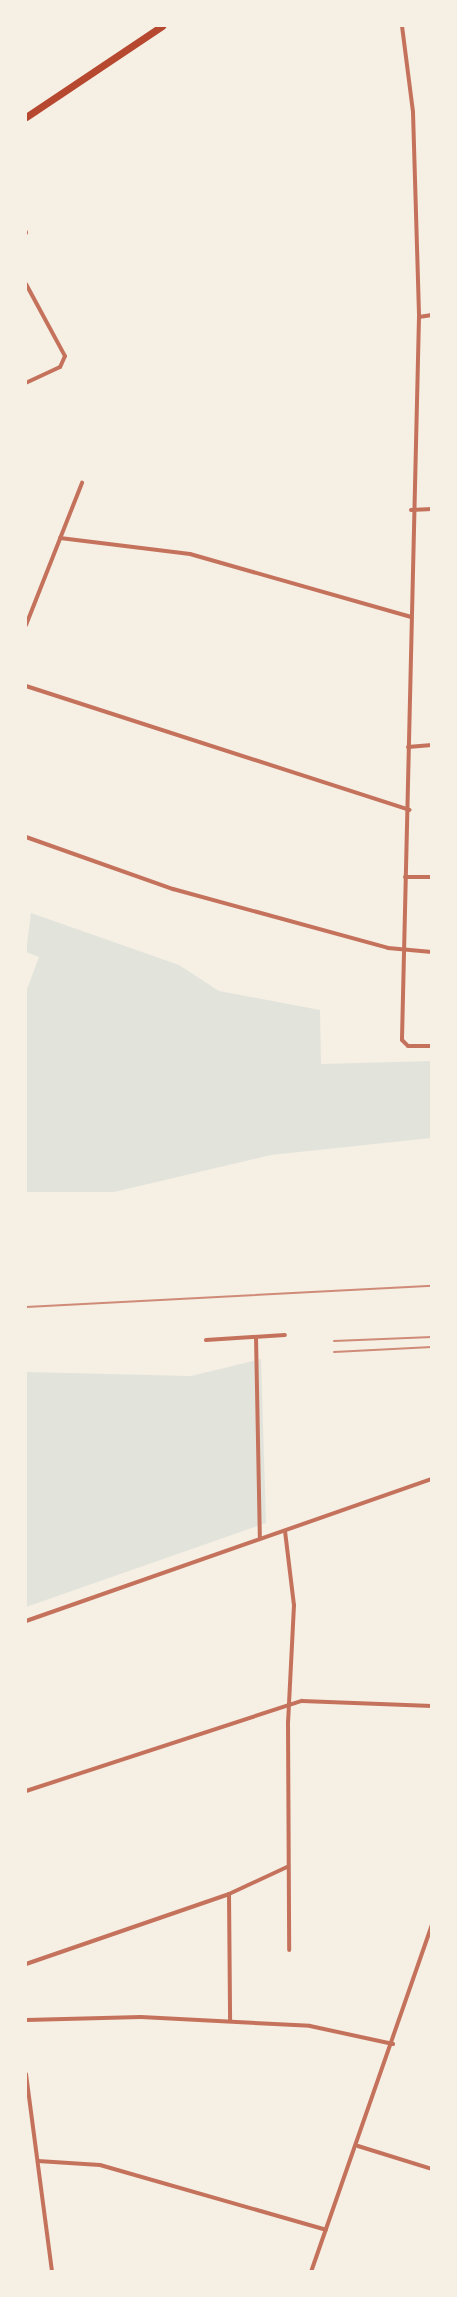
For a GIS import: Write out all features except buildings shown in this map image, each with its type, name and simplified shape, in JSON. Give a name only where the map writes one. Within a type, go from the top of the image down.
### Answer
[{"type":"main road","points":[[26,117],[162,26]]},
{"type":"street","points":[[402,26],[413,112],[419,317],[411,510],[409,810],[405,877],[402,1040],[408,1046],[432,1046]]},
{"type":"street","points":[[26,284],[64,352],[63,364],[26,383]]},
{"type":"street","points":[[419,317],[432,315]]},
{"type":"street","points":[[26,623],[82,483]]},
{"type":"street","points":[[411,510],[432,509]]},
{"type":"street","points":[[60,538],[190,554],[411,617]]},
{"type":"street","points":[[26,686],[409,810]]},
{"type":"street","points":[[408,747],[432,745]]},
{"type":"street","points":[[26,837],[173,889],[404,952],[432,952]]},
{"type":"street","points":[[405,877],[432,877]]},
{"type":"street","points":[[207,1340],[285,1335]]},
{"type":"street","points":[[256,1337],[260,1538]]},
{"type":"street","points":[[26,1621],[432,1479]]},
{"type":"street","points":[[285,1531],[294,1605],[288,1705],[289,1950]]},
{"type":"street","points":[[26,1791],[288,1705],[329,1700],[432,1706]]},
{"type":"street","points":[[26,1964],[229,1894],[287,1867]]},
{"type":"street","points":[[229,1894],[230,2021]]},
{"type":"street","points":[[311,2271],[358,2146],[432,1924]]},
{"type":"street","points":[[26,2020],[230,2021],[326,2028],[393,2044]]},
{"type":"street","points":[[26,2074],[52,2271]]},
{"type":"street","points":[[358,2146],[432,2169]]},
{"type":"street","points":[[38,2161],[100,2165],[326,2230]]},
{"type":"shaded area","points":[[31,913],[179,965],[219,991],[320,1010],[321,1064],[431,1061],[431,1138],[271,1155],[114,1192],[26,1192],[26,992],[39,957],[26,952]]},
{"type":"shaded area","points":[[261,1359],[266,1523],[26,1607],[26,1372],[191,1376]]},
{"type":"railway","points":[[26,1307],[432,1286]]},
{"type":"railway","points":[[334,1341],[432,1337]]},
{"type":"railway","points":[[334,1352],[432,1347]]}]
